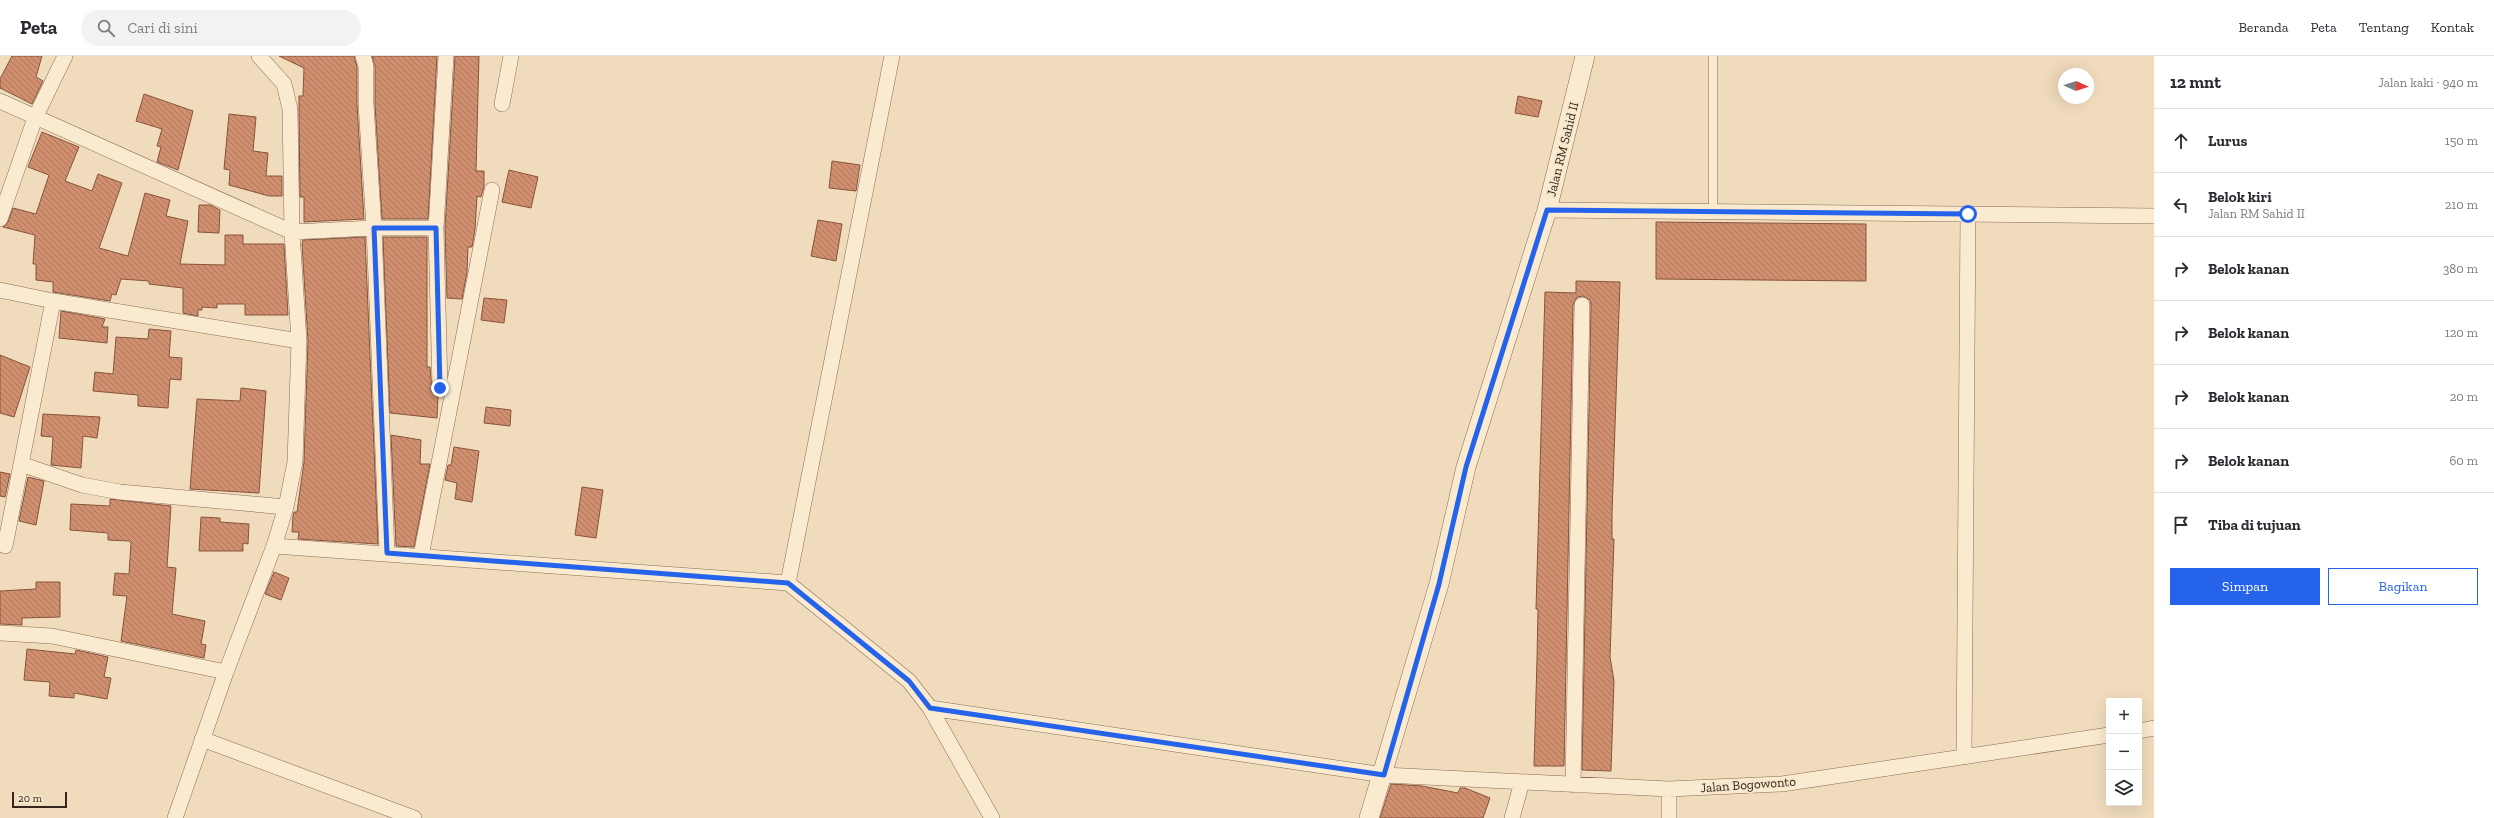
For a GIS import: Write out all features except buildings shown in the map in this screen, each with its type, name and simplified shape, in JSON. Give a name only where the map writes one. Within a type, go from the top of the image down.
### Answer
[{"type":"street","points":[[0,219],[35,118],[65,56]]},
{"type":"street","points":[[175,818],[226,672],[274,546],[286,507],[295,462],[299,341],[292,232],[288,96],[284,84],[259,56]]},
{"type":"street","points":[[363,56],[366,66],[366,104],[374,228],[387,553]]},
{"type":"street","points":[[440,388],[436,228],[446,56]]},
{"type":"street","points":[[788,583],[892,56]]},
{"type":"street","name":"Jalan RM Sahid II","points":[[1369,818],[1384,775],[1439,584],[1466,467],[1547,210],[1585,56]]},
{"type":"street","points":[[502,104],[507,59]]},
{"type":"street","points":[[0,101],[292,232],[374,228],[436,228]]},
{"type":"street","points":[[421,556],[492,190]]},
{"type":"street","points":[[1547,210],[1713,210],[2154,216]]},
{"type":"street","points":[[1964,757],[1968,214]]},
{"type":"street","points":[[0,290],[53,301],[299,341]]},
{"type":"street","points":[[5,546],[53,301]]},
{"type":"street","points":[[1573,785],[1582,305]]},
{"type":"street","points":[[21,464],[82,485],[120,492],[286,507]]},
{"type":"street","points":[[274,546],[788,583],[903,676],[930,708],[992,818]]},
{"type":"street","points":[[0,633],[52,636],[226,672]]},
{"type":"street","name":"Jalan Bogowonto","points":[[930,708],[1384,775],[1669,789],[1782,784],[2106,735]]},
{"type":"street","points":[[2142,730],[2154,728]]},
{"type":"street","points":[[202,739],[414,818]]},
{"type":"street","points":[[1512,818],[1522,782]]},
{"type":"street","points":[[1669,789],[1669,818]]},
{"type":"lane","points":[[1713,56],[1713,210]]},
{"type":"route","points":[[440,388],[436,228],[374,228],[387,553],[788,583],[909,681],[930,708],[1384,775],[1439,584],[1466,467],[1547,210],[1713,210],[1968,214]]}]
